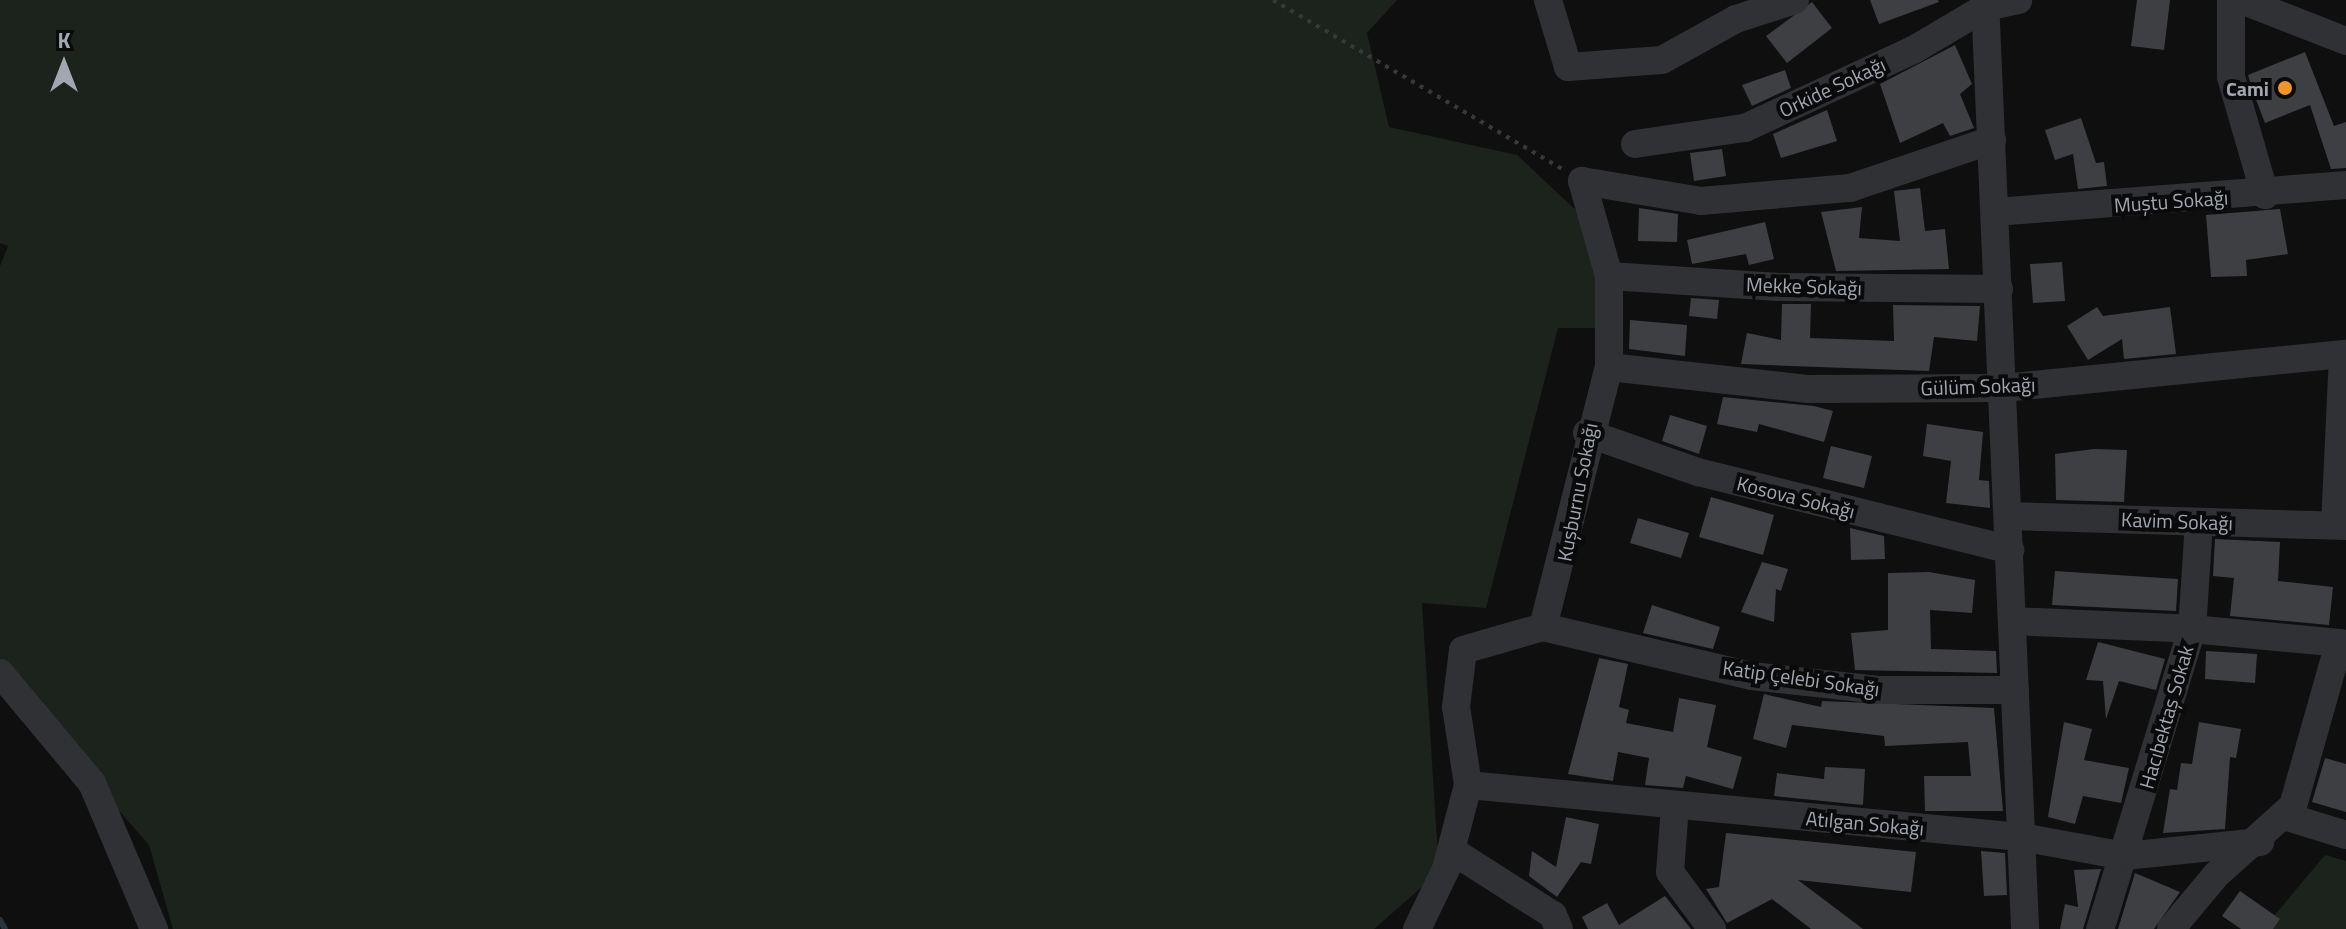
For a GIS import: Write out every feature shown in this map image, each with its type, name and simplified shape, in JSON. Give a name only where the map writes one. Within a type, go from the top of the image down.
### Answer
[{"type":"street","points":[[1548,0],[1568,67],[1662,60],[1736,19],[1795,0]]},
{"type":"street","name":"Orkide Sokağı","points":[[1635,144],[1745,128],[1915,49],[1986,3],[2018,0]]},
{"type":"street","points":[[2231,0],[2231,77],[2265,195]]},
{"type":"street","points":[[2241,0],[2346,41]]},
{"type":"street","points":[[1986,3],[2025,929]]},
{"type":"street","points":[[1582,181],[1701,201],[1850,188],[1992,140]]},
{"type":"street","name":"Kuşburnu Sokağı","points":[[1543,627],[1567,555],[1587,433],[1609,367],[1609,276],[1582,181]]},
{"type":"street","name":"Muştu Sokağı","points":[[1995,212],[2265,195],[2346,185]]},
{"type":"street","name":"Mekke Sokağı","points":[[1609,276],[1779,287],[1999,289]]},
{"type":"street","points":[[2340,526],[2344,354]]},
{"type":"street","name":"Gülüm Sokağı","points":[[1609,367],[1809,389],[2003,388],[2344,354]]},
{"type":"street","name":"Kosova Sokağı","points":[[1587,433],[1698,472],[2010,550]]},
{"type":"street","name":"Kavim Sokağı","points":[[2008,516],[2340,526]]},
{"type":"street","points":[[2171,929],[2216,875],[2260,842],[2293,806],[2343,644],[2192,629],[2199,522]]},
{"type":"street","name":"Hacıbektaş Sokak","points":[[2012,621],[2192,629],[2125,856],[2100,929]]},
{"type":"street","points":[[1417,929],[1451,850],[1468,785],[1456,707],[1463,650],[1543,627]]},
{"type":"street","name":"Katip Çelebi Sokağı","points":[[1543,627],[1752,676],[1878,690],[2015,690]]},
{"type":"street","points":[[0,673],[92,783],[154,929]]},
{"type":"street","name":"Atılgan Sokağı","points":[[1468,785],[2021,837],[2125,856],[2260,842]]},
{"type":"street","points":[[1675,806],[1670,872],[1712,929]]},
{"type":"street","points":[[2284,816],[2346,835]]},
{"type":"street","points":[[1451,850],[1553,915],[1559,929]]},
{"type":"path","points":[[1273,0],[1449,96],[1582,181]]},
{"type":"shaded area","points":[[0,0],[1397,0],[1367,33],[1389,127],[1517,155],[1581,215],[1607,328],[1558,328],[1486,608],[1422,603],[1439,872],[1374,929],[173,929],[149,845],[0,674],[0,266],[8,246],[0,243]]},
{"type":"shaded area","points":[[2325,855],[2346,861],[2346,929],[2263,929]]},
{"type":"building","points":[[1870,0],[1938,0],[1939,2],[1879,24]]},
{"type":"building","points":[[2137,0],[2170,0],[2164,50],[2131,46]]},
{"type":"building","points":[[1812,2],[1832,28],[1787,63],[1766,36]]},
{"type":"building","points":[[1955,45],[1972,84],[1960,94],[1974,128],[1950,136],[1943,123],[1900,143],[1880,84]]},
{"type":"building","name":"Cami","points":[[2305,52],[2334,126],[2346,122],[2346,168],[2331,169],[2310,105],[2265,123],[2253,92],[2248,75]]},
{"type":"building","points":[[1785,70],[1791,88],[1752,106],[1742,85]]},
{"type":"building","points":[[1827,110],[1837,141],[1781,158],[1773,134]]},
{"type":"building","points":[[2081,118],[2096,163],[2104,162],[2107,186],[2078,189],[2073,154],[2055,160],[2045,130]]},
{"type":"building","points":[[1722,149],[1726,176],[1694,181],[1690,153]]},
{"type":"building","points":[[1920,188],[1925,231],[1945,229],[1949,269],[1836,271],[1821,212],[1862,207],[1859,238],[1900,241],[1894,191]]},
{"type":"building","points":[[1639,208],[1678,214],[1677,242],[1638,241]]},
{"type":"building","points":[[2280,209],[2288,254],[2246,260],[2247,276],[2211,277],[2206,215]]},
{"type":"building","points":[[1765,222],[1774,259],[1749,265],[1746,254],[1692,264],[1687,240]]},
{"type":"building","points":[[2062,262],[2065,301],[2033,303],[2030,264]]},
{"type":"building","points":[[1691,298],[1719,300],[1717,319],[1689,316]]},
{"type":"building","points":[[1782,304],[1811,304],[1810,338],[1894,341],[1893,305],[1980,306],[1977,341],[1934,337],[1929,371],[1741,364],[1747,333],[1781,340]]},
{"type":"building","points":[[2097,307],[2103,316],[2170,307],[2176,354],[2124,359],[2122,339],[2088,360],[2067,326]]},
{"type":"building","points":[[1630,320],[1687,325],[1685,356],[1629,349]]},
{"type":"building","points":[[1723,397],[1814,406],[1833,411],[1824,442],[1759,424],[1757,432],[1717,424]]},
{"type":"building","points":[[1670,415],[1707,426],[1699,454],[1662,441]]},
{"type":"building","points":[[1927,424],[1983,432],[1979,480],[1989,481],[1990,508],[1946,503],[1951,461],[1923,456]]},
{"type":"building","points":[[1831,446],[1872,456],[1864,488],[1823,478]]},
{"type":"building","points":[[2094,449],[2127,450],[2124,502],[2056,500],[2055,454]]},
{"type":"building","points":[[1711,497],[1774,515],[1763,555],[1699,537]]},
{"type":"building","points":[[1638,518],[1689,533],[1681,558],[1630,543]]},
{"type":"building","points":[[1850,528],[1884,536],[1885,559],[1851,560]]},
{"type":"building","points":[[2215,539],[2280,542],[2278,581],[2333,587],[2329,625],[2230,616],[2234,578],[2213,576]]},
{"type":"building","points":[[1762,562],[1788,569],[1781,591],[1776,589],[1774,622],[1741,612]]},
{"type":"building","points":[[2055,571],[2178,579],[2176,611],[2052,605]]},
{"type":"building","points":[[1929,572],[1975,580],[1972,613],[1930,610],[1931,649],[1996,651],[1997,673],[1855,670],[1851,633],[1888,630],[1888,573]]},
{"type":"building","points":[[1652,605],[1720,627],[1713,649],[1643,633]]},
{"type":"building","points":[[2098,642],[2165,659],[2156,690],[2119,681],[2106,719],[2103,681],[2086,680]]},
{"type":"building","points":[[2206,651],[2257,654],[2255,683],[2205,679]]},
{"type":"building","points":[[1599,658],[1628,664],[1619,707],[1629,710],[1626,723],[1673,732],[1679,698],[1716,705],[1707,747],[1742,757],[1733,789],[1686,776],[1683,788],[1645,785],[1649,758],[1618,752],[1613,781],[1568,774]]},
{"type":"building","points":[[1764,694],[1821,707],[1822,701],[1994,708],[2003,811],[1925,811],[1924,776],[1971,776],[1968,742],[1885,746],[1884,736],[1792,725],[1786,748],[1753,739]]},
{"type":"building","points":[[2064,722],[2092,729],[2084,760],[2129,768],[2121,803],[2083,796],[2075,824],[2048,817]]},
{"type":"building","points":[[2199,722],[2241,729],[2236,758],[2230,757],[2225,829],[2163,833],[2170,789],[2177,790],[2181,763],[2192,764]]},
{"type":"building","points":[[2325,758],[2346,764],[2346,812],[2312,802]]},
{"type":"building","points":[[1825,767],[1865,769],[1863,805],[1774,796],[1777,773],[1824,779]]},
{"type":"building","points":[[1566,817],[1599,824],[1591,864],[1581,862],[1557,897],[1529,876],[1532,851],[1556,867]]},
{"type":"building","points":[[1726,833],[1916,852],[1911,892],[1798,880],[1863,929],[1811,929],[1772,899],[1727,923],[1706,889],[1719,887]]},
{"type":"building","points":[[1981,851],[2005,853],[2007,895],[1984,896]]},
{"type":"building","points":[[2101,869],[2083,929],[2060,929],[2065,904],[2078,907],[2074,870]]},
{"type":"building","points":[[2135,873],[2180,892],[2154,929],[2118,929]]},
{"type":"building","points":[[2240,891],[2280,919],[2273,929],[2241,929],[2222,916]]},
{"type":"building","points":[[1665,896],[1691,929],[1588,929],[1582,917],[1607,903],[1619,925]]},
{"type":"waterway","points":[[0,920],[5,929]]},
{"type":"place","name":"Cami","points":[[2285,88]]}]
